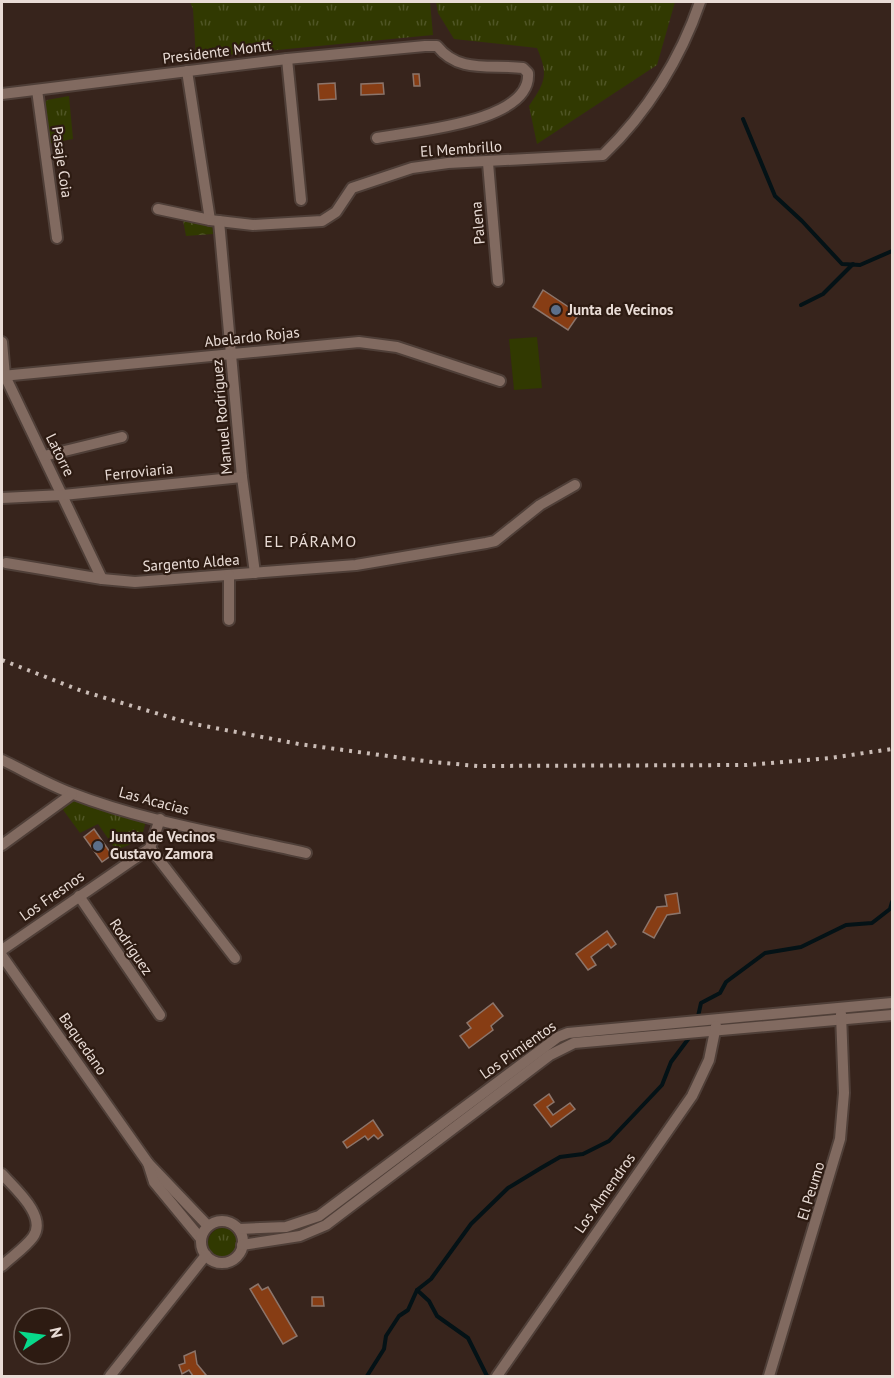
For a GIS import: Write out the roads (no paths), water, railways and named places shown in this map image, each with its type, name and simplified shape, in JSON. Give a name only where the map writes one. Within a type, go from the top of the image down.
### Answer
[{"type":"street","name":"El Membrillo","points":[[158,208],[214,221],[253,225],[322,221],[336,212],[352,188],[412,168],[448,163],[488,163],[603,155],[626,133],[678,56],[700,2]]},
{"type":"street","name":"Presidente Montt","points":[[2,94],[287,59],[437,46],[456,64],[471,67],[523,68],[528,73],[526,89],[512,104],[486,116],[377,138]]},
{"type":"street","points":[[287,59],[301,200]]},
{"type":"street","name":"Manuel Rodríguez","points":[[187,71],[214,221],[231,354],[242,477],[255,573]]},
{"type":"street","name":"Pasaje Coia","points":[[37,90],[57,238]]},
{"type":"street","name":"Palena","points":[[488,163],[498,280]]},
{"type":"street","name":"Latorre","points":[[2,342],[3,376],[102,579]]},
{"type":"street","name":"Abelardo Rojas","points":[[3,376],[341,343],[380,344],[500,381]]},
{"type":"street","points":[[44,456],[122,437]]},
{"type":"street","name":"Ferroviaria","points":[[2,498],[63,495],[242,477]]},
{"type":"street","name":"Sargento Aldea","points":[[6,563],[102,579],[135,582],[356,565],[495,541],[540,505],[575,485]]},
{"type":"street","points":[[229,575],[229,620]]},
{"type":"street","name":"Las Acacias","points":[[2,760],[72,794],[160,819],[306,853]]},
{"type":"street","points":[[2,845],[72,794]]},
{"type":"street","points":[[160,819],[150,848],[235,958]]},
{"type":"street","name":"Los Fresnos","points":[[2,950],[150,848]]},
{"type":"street","name":"Rodríguez","points":[[79,896],[160,1015]]},
{"type":"street","name":"Baquedano","points":[[2,956],[148,1163]]},
{"type":"street","name":"Los Pimientos","points":[[238,1229],[286,1227],[310,1221],[326,1212],[558,1037],[582,1030],[892,1003]]},
{"type":"street","name":"El Peumo","points":[[770,1377],[840,1139],[844,1093],[841,1008]]},
{"type":"street","name":"Los Pimientos","points":[[243,1245],[300,1236],[326,1226],[563,1048],[597,1040],[892,1015]]},
{"type":"street","name":"Los Almendros","points":[[497,1377],[692,1096],[710,1060],[717,1019]]},
{"type":"street","points":[[148,1163],[208,1226]]},
{"type":"street","points":[[148,1163],[154,1182],[201,1239],[206,1255],[217,1262],[230,1261],[236,1257],[243,1245],[238,1229],[224,1221],[208,1226],[201,1239]]},
{"type":"street","points":[[2,1174],[31,1209],[37,1225],[33,1237],[2,1266]]},
{"type":"street","points":[[110,1377],[206,1255]]},
{"type":"waterway","points":[[743,119],[775,196],[842,264],[860,265],[892,251]]},
{"type":"waterway","points":[[801,305],[823,294],[853,264]]},
{"type":"waterway","points":[[367,1376],[384,1349],[386,1336],[399,1316],[408,1310],[417,1290],[431,1279],[471,1224],[508,1188],[541,1168],[560,1157],[583,1154],[609,1141],[662,1085],[671,1062],[695,1030],[701,1003],[720,993],[726,982],[765,953],[801,947],[846,925],[872,923],[890,909],[892,902]]},
{"type":"waterway","points":[[417,1290],[429,1301],[437,1316],[468,1338],[487,1376]]},
{"type":"railway","points":[[2,660],[82,691],[189,723],[299,744],[432,762],[478,766],[746,765],[830,758],[892,749]]},
{"type":"place","name":"Junta de Vecinos","points":[[556,310]]},
{"type":"place","name":"Junta de Vecinos Gustavo Zamora","points":[[98,846]]},
{"type":"district","name":"EL PÁRAMO","points":[[311,541]]}]
